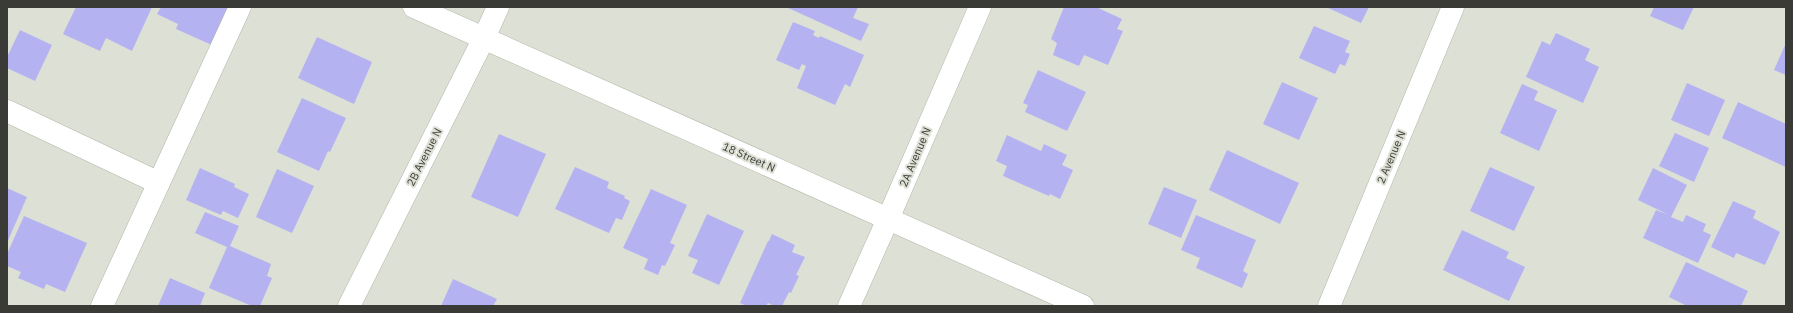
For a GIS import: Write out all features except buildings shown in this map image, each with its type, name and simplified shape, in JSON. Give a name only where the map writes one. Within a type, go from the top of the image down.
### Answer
[{"type":"street","points":[[102,306],[240,7]]},
{"type":"street","name":"18 Street N","points":[[414,7],[1083,306]]},
{"type":"street","name":"2B Avenue N","points":[[348,306],[484,38],[498,7]]},
{"type":"street","name":"2A Avenue N","points":[[849,306],[980,7]]},
{"type":"street","name":"2 Avenue N","points":[[1329,306],[1453,7]]},
{"type":"street","points":[[7,111],[159,183]]}]
